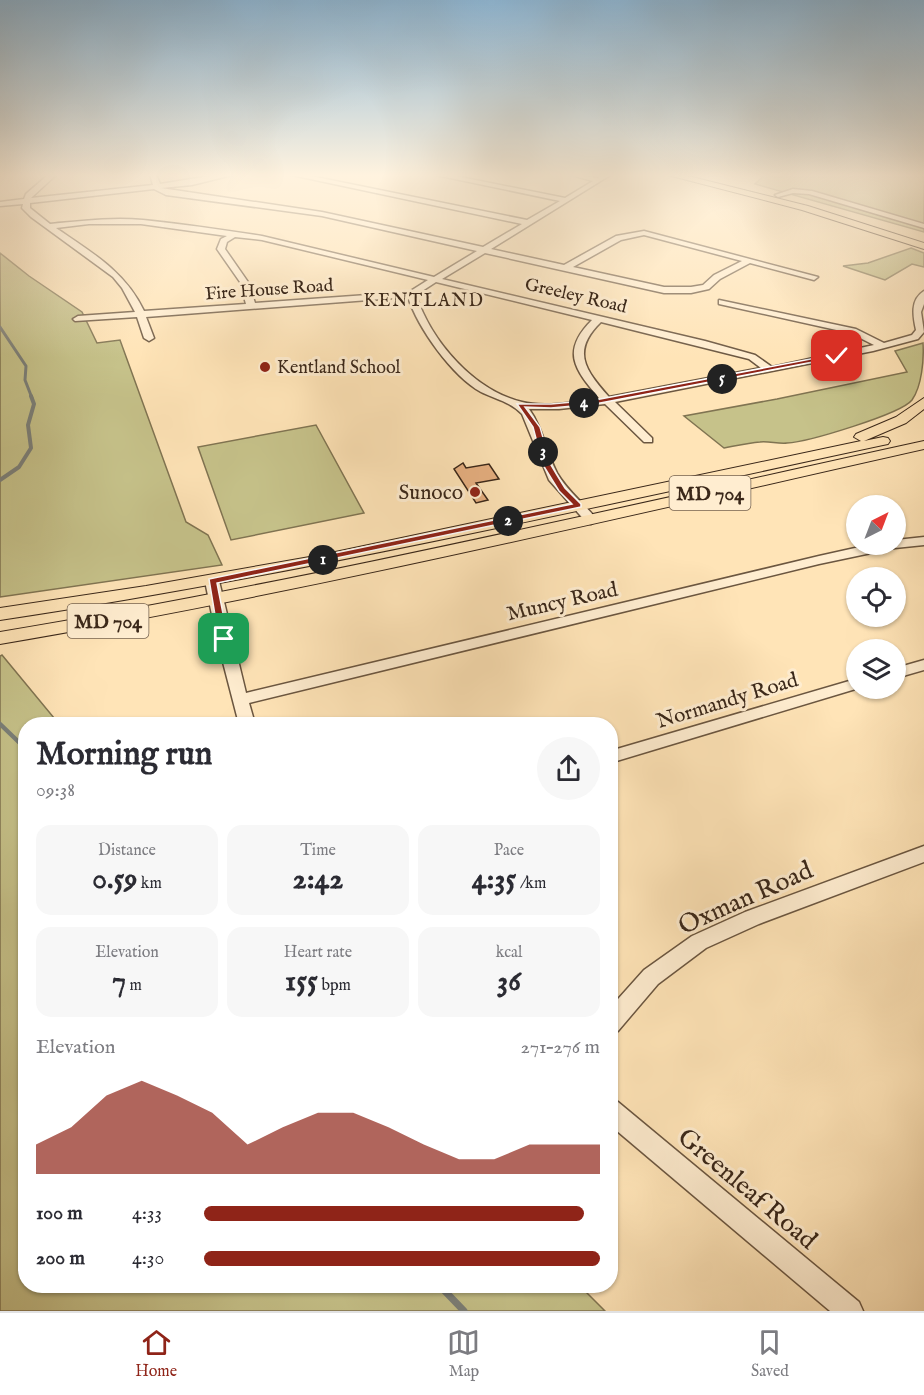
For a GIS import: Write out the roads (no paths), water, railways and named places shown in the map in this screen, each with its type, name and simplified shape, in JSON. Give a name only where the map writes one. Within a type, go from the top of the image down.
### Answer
[{"type":"main road","points":[[891,235],[924,246]]},
{"type":"main road","points":[[775,464],[879,430],[908,416],[924,402]]},
{"type":"main road","name":"MD 704","points":[[0,638],[96,623],[214,590],[578,506],[924,432]]},
{"type":"main road","name":"MD 704","points":[[0,614],[214,590],[441,554],[924,445]]},
{"type":"main road","points":[[829,467],[924,450]]},
{"type":"street","points":[[63,235],[115,273],[133,294],[149,338]]},
{"type":"street","points":[[232,235],[224,241],[220,249],[244,279],[251,307]]},
{"type":"street","name":"Greeley Road","points":[[240,235],[303,247],[600,317],[742,354],[760,362],[770,370]]},
{"type":"street","points":[[422,235],[664,290],[677,291],[706,287],[717,277],[749,260]]},
{"type":"street","name":"Fire House Road","points":[[78,319],[411,294],[508,235]]},
{"type":"street","points":[[567,267],[619,238],[633,235]]},
{"type":"street","points":[[652,235],[814,277]]},
{"type":"street","points":[[411,294],[416,309],[454,367],[471,382],[520,405],[551,406],[608,400],[770,370],[915,337],[921,330],[916,312],[924,294]]},
{"type":"street","points":[[722,302],[853,331],[883,346]]},
{"type":"street","points":[[600,317],[581,340],[577,350],[578,361],[584,372],[608,400],[648,440]]},
{"type":"street","points":[[520,405],[536,427],[547,465],[562,490],[591,520]]},
{"type":"street","name":"Muncy Road","points":[[906,543],[924,541]]},
{"type":"street","name":"Muncy Road","points":[[240,700],[846,554]]},
{"type":"street","points":[[214,590],[245,717]]},
{"type":"street","points":[[906,670],[924,665]]},
{"type":"street","name":"Normandy Road","points":[[618,755],[846,687]]},
{"type":"street","name":"Oxman Road","points":[[618,1015],[651,977],[699,942],[752,918],[924,854]]},
{"type":"street","name":"Greenleaf Road","points":[[618,1117],[850,1311]]},
{"type":"waterway","points":[[0,327],[26,366],[25,380],[32,398]]},
{"type":"waterway","points":[[0,480],[19,467],[31,448],[28,425],[34,404],[31,396]]},
{"type":"waterway","points":[[0,724],[18,741]]},
{"type":"waterway","points":[[447,1293],[464,1311]]},
{"type":"place","name":"Kentland School","points":[[265,367]]},
{"type":"place","name":"Sunoco","points":[[475,492]]},
{"type":"district","name":"KENTLAND","points":[[424,300]]}]
